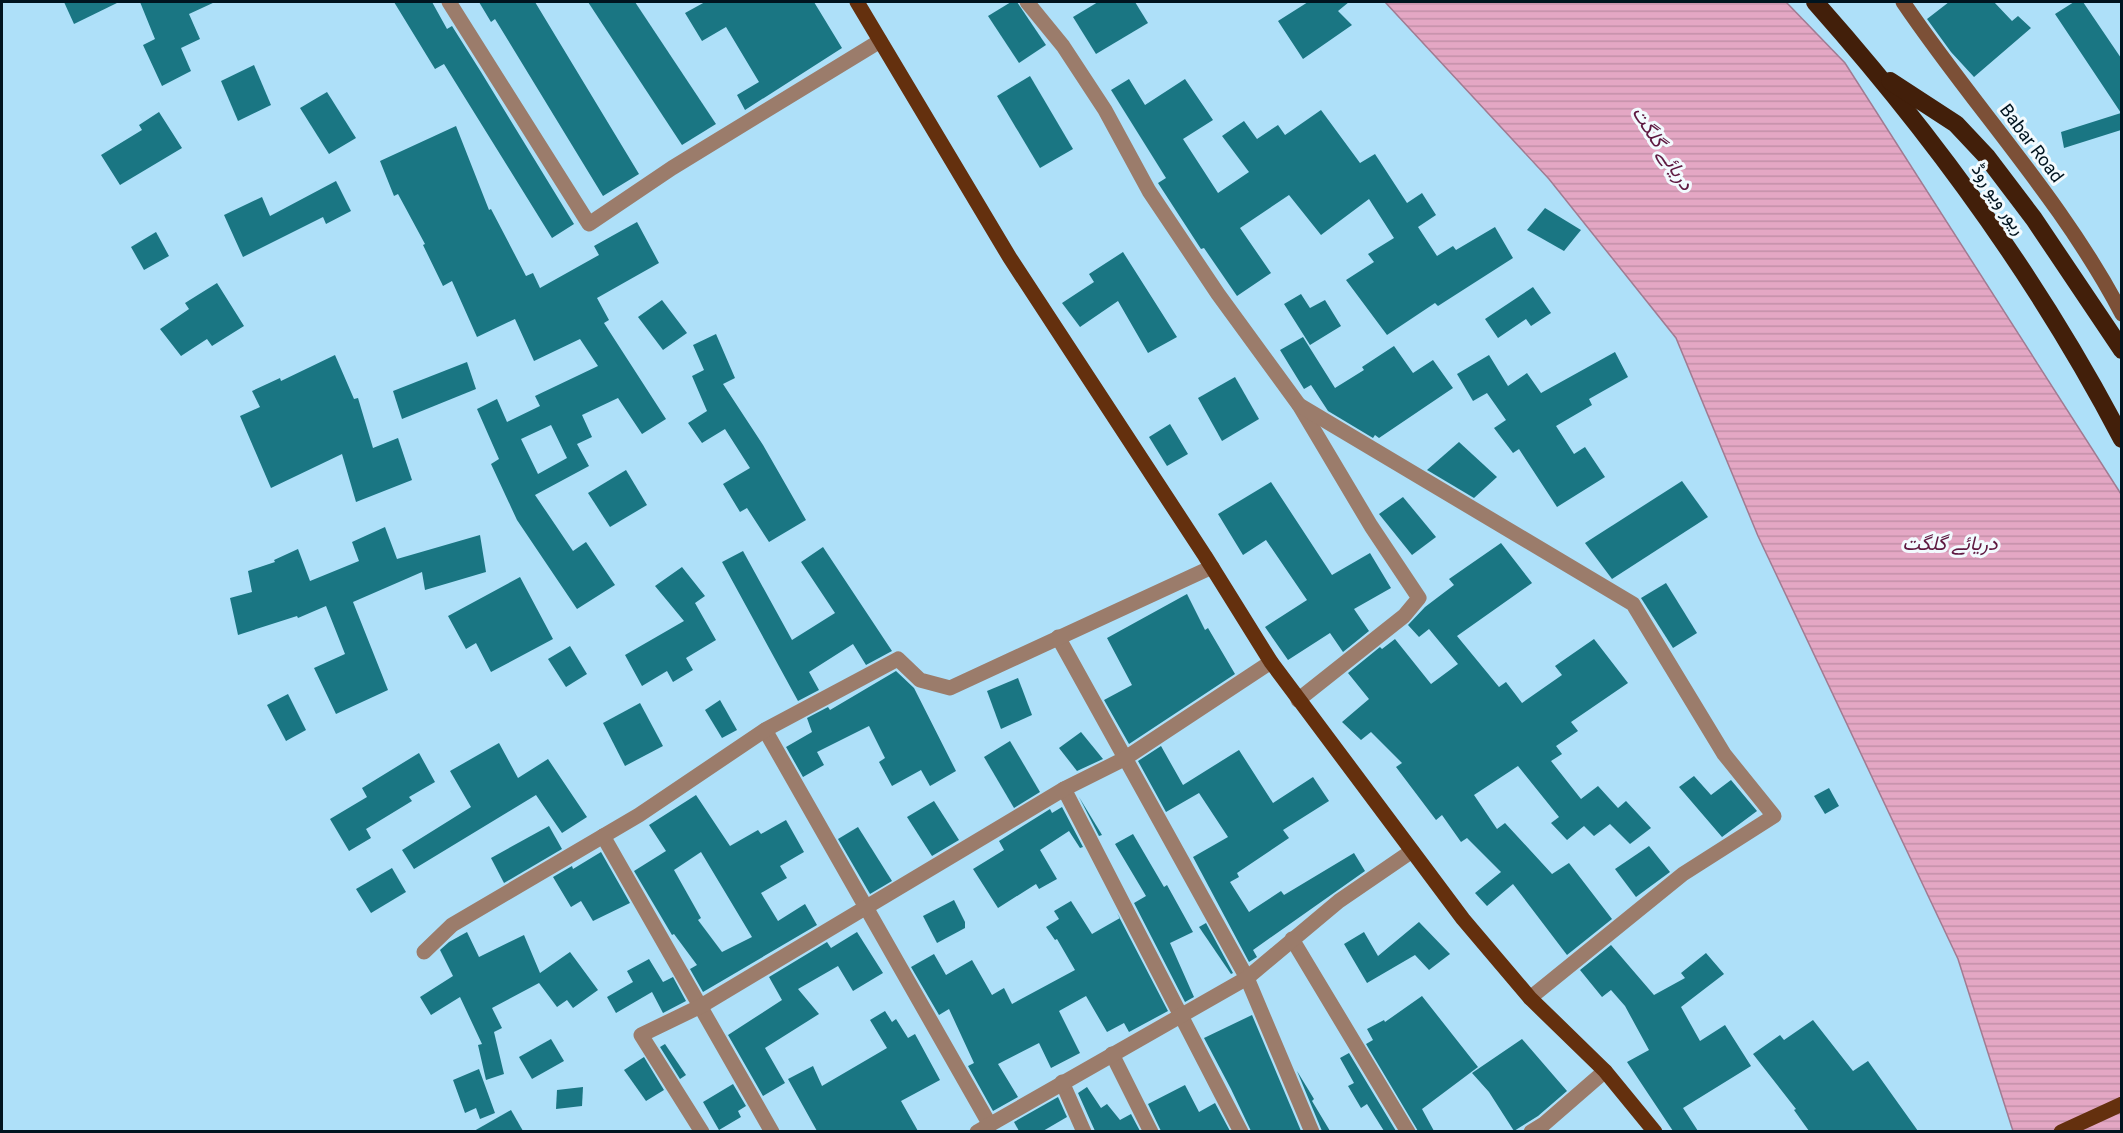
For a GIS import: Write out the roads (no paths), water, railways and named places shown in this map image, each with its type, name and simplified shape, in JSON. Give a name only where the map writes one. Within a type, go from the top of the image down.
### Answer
[{"type":"highway","name":"ریور ویو روڈ","points":[[1815,2],[1881,76],[1970,192],[2045,303],[2121,439]]},
{"type":"highway","points":[[1881,76],[1956,124],[1987,157],[2034,219],[2121,350]]},
{"type":"main road","points":[[857,2],[1010,258],[1212,567],[1270,662],[1463,919],[1530,998],[1605,1071],[1655,1131]]},
{"type":"main road","points":[[2061,1131],[2121,1104]]},
{"type":"street","points":[[449,2],[589,224],[672,168],[880,41]]},
{"type":"street","points":[[1027,2],[1063,46],[1105,110],[1144,182],[1218,294],[1299,405],[1371,526],[1419,598],[1404,616],[1298,700]]},
{"type":"street","name":"Babar Road","points":[[1903,2],[1944,62],[2032,174],[2069,226],[2121,314]]},
{"type":"street","points":[[1299,405],[1633,604],[1725,754],[1774,816],[1683,874],[1530,998]]},
{"type":"street","points":[[424,952],[452,925],[639,815],[765,730],[898,659],[920,680],[950,688],[1212,567]]},
{"type":"street","points":[[1058,637],[1247,978],[1312,1131]]},
{"type":"street","points":[[702,1131],[641,1035],[702,1006],[1064,789],[1124,759],[1270,662]]},
{"type":"street","points":[[765,730],[866,908],[984,1128],[1181,1013],[1247,978],[1339,901],[1412,851]]},
{"type":"street","points":[[1064,789],[1241,1131]]},
{"type":"street","points":[[603,836],[772,1131]]},
{"type":"street","points":[[1292,939],[1408,1131]]},
{"type":"street","points":[[1112,1054],[1151,1131]]},
{"type":"street","points":[[1531,1131],[1544,1124],[1605,1071]]},
{"type":"street","points":[[1062,1082],[1084,1131]]},
{"type":"water","name":"دریائے گلگت","points":[[1385,2],[1786,2],[1845,63],[2121,494],[2121,1131],[2013,1131],[1958,959],[1758,536],[1676,338],[1549,179]]}]
